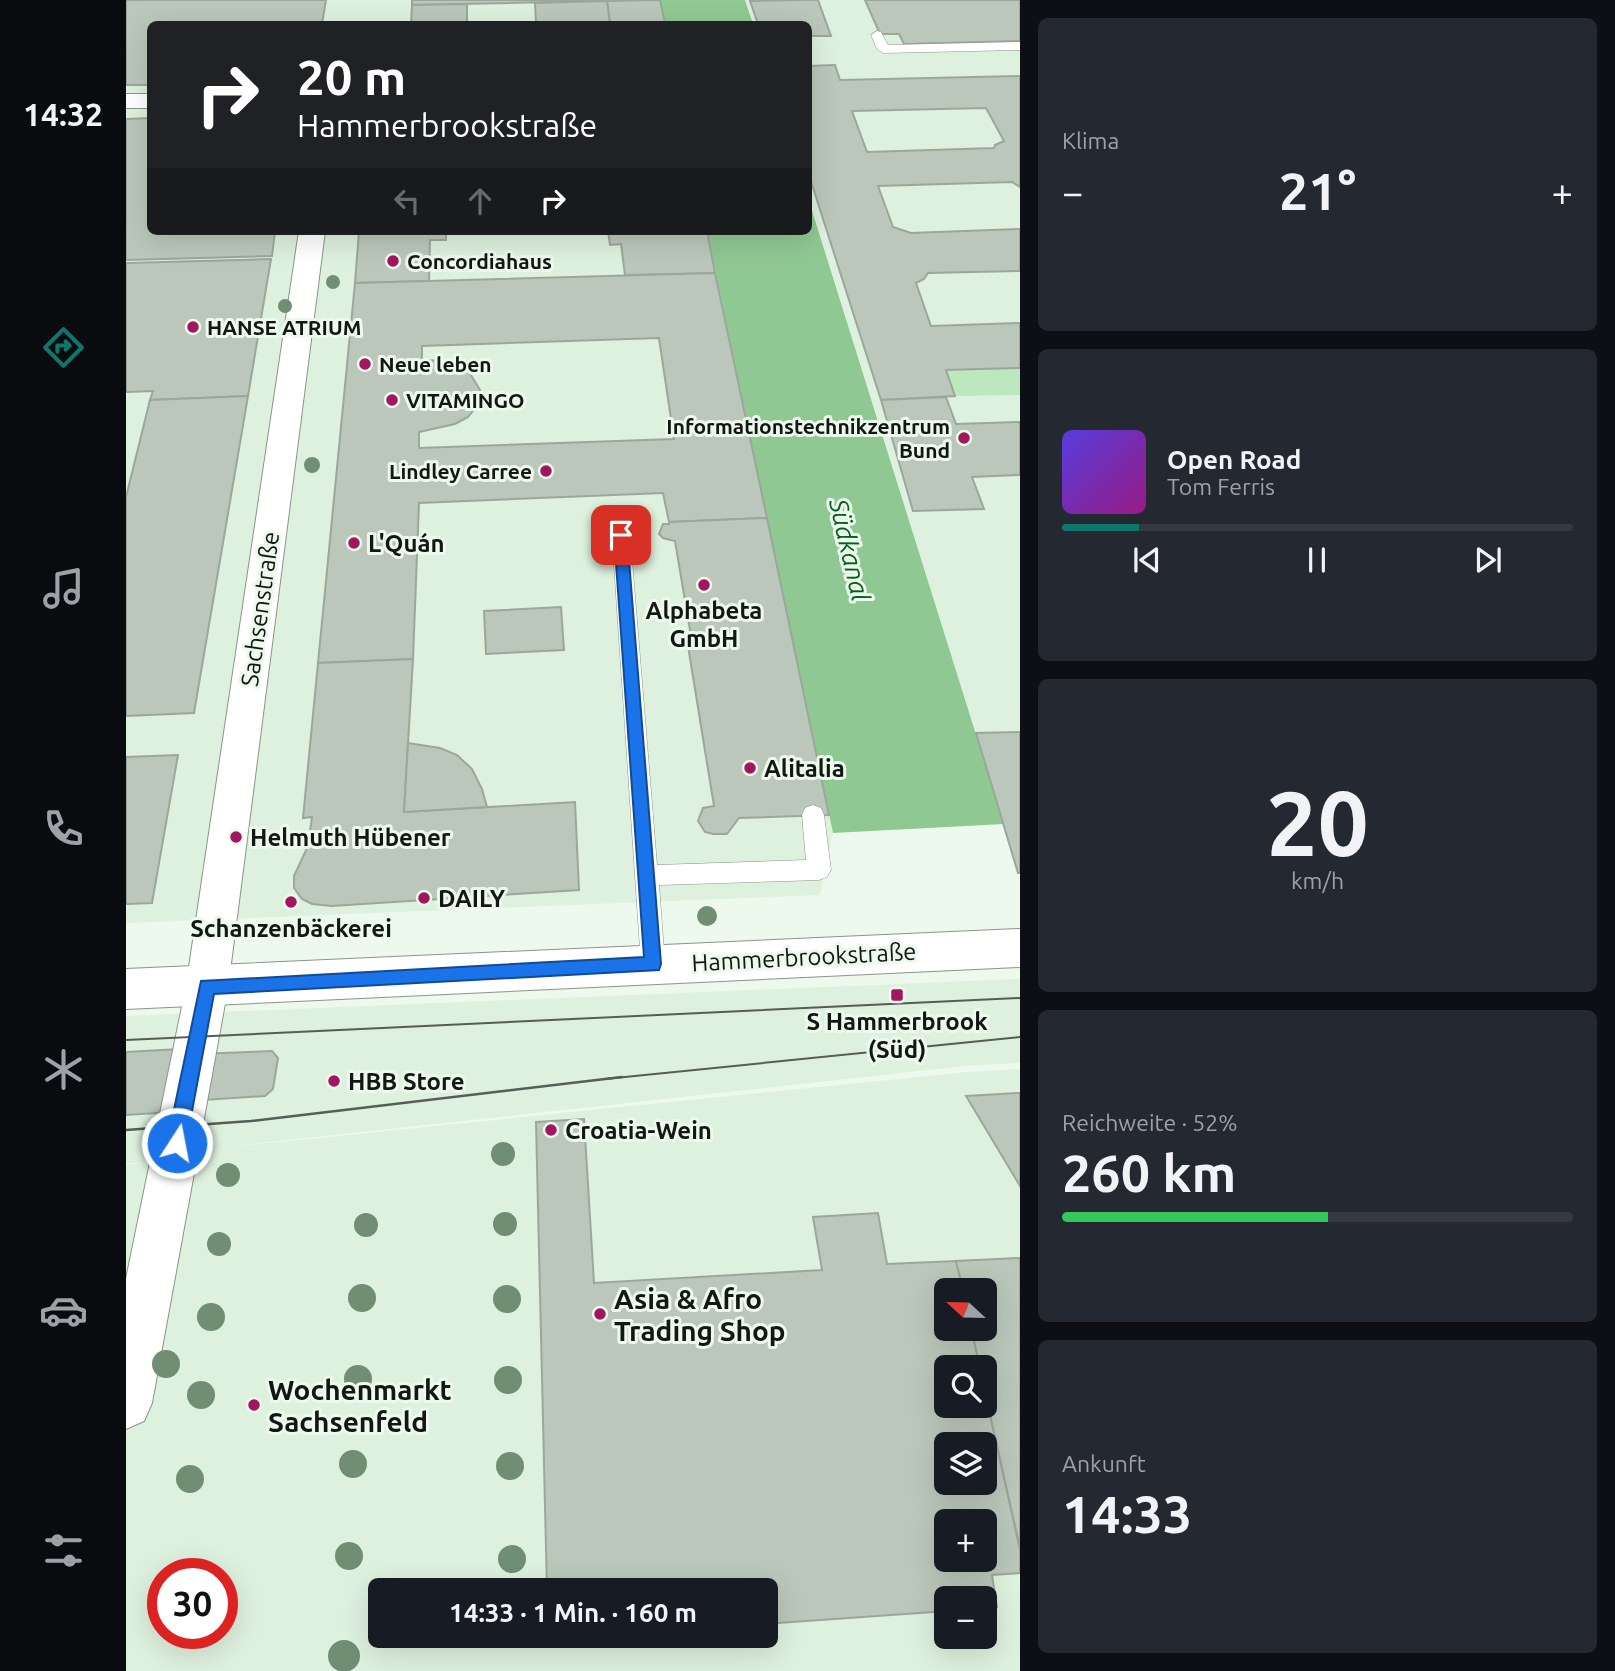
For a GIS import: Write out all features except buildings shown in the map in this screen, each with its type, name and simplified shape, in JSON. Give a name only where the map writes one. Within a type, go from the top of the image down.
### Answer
[{"type":"street","points":[[126,102],[147,101]]},
{"type":"street","name":"Sachsenstraße","points":[[126,1403],[207,987],[311,235]]},
{"type":"street","name":"Hammerbrookstraße","points":[[126,989],[1020,948]]},
{"type":"lane","points":[[877,35],[883,49],[1020,46]]},
{"type":"lane","points":[[621,535],[653,964]]},
{"type":"lane","points":[[648,875],[819,870],[813,815]]},
{"type":"shaded area","points":[[126,0],[660,0],[664,21],[147,21],[147,235],[708,235],[833,833],[820,895],[126,923]]},
{"type":"shaded area","points":[[745,0],[1020,0],[1020,823],[1004,824],[812,211],[812,21],[752,21]]},
{"type":"shaded area","points":[[1020,368],[1020,395],[955,396],[946,370]]},
{"type":"shaded area","points":[[1020,979],[1020,1063],[964,1066],[189,1151],[967,1072],[1020,1069],[1020,1671],[126,1671],[126,1164],[156,1163],[126,1163],[126,1016]]},
{"type":"water","points":[[660,0],[745,0],[752,21],[664,21]]},
{"type":"water","name":"Südkanal","points":[[812,211],[1004,824],[833,833],[708,235],[812,235]]},
{"type":"tram line","points":[[126,1040],[1020,998]]},
{"type":"tram line","points":[[606,1079],[1020,1037]]},
{"type":"tram line","points":[[606,1079],[622,1077]]},
{"type":"tram line","points":[[126,1130],[251,1121],[606,1079]]},
{"type":"place","name":"Concordiahaus","points":[[393,261]]},
{"type":"place","name":"HANSE ATRIUM","points":[[193,327]]},
{"type":"place","name":"Neue leben","points":[[365,364]]},
{"type":"place","name":"VITAMINGO","points":[[392,400]]},
{"type":"place","name":"Informationstechnikzentrum Bund","points":[[964,438]]},
{"type":"place","name":"Lindley Carree","points":[[546,471]]},
{"type":"place","name":"L'Quán","points":[[354,543]]},
{"type":"place","name":"Alphabeta GmbH","points":[[704,585]]},
{"type":"place","name":"Alitalia","points":[[750,768]]},
{"type":"place","name":"Helmuth Hübener","points":[[236,837]]},
{"type":"place","name":"DAILY","points":[[424,898]]},
{"type":"place","name":"Schanzenbäckerei","points":[[291,902]]},
{"type":"place","name":"S Hammerbrook (Süd)","points":[[897,995]]},
{"type":"place","name":"HBB Store","points":[[334,1081]]},
{"type":"place","name":"Croatia-Wein","points":[[551,1130]]},
{"type":"place","name":"Asia & Afro Trading Shop","points":[[600,1314]]},
{"type":"place","name":"Wochenmarkt Sachsenfeld","points":[[254,1405]]},
{"type":"route","points":[[177,1143],[207,987],[653,964],[621,535]]}]
